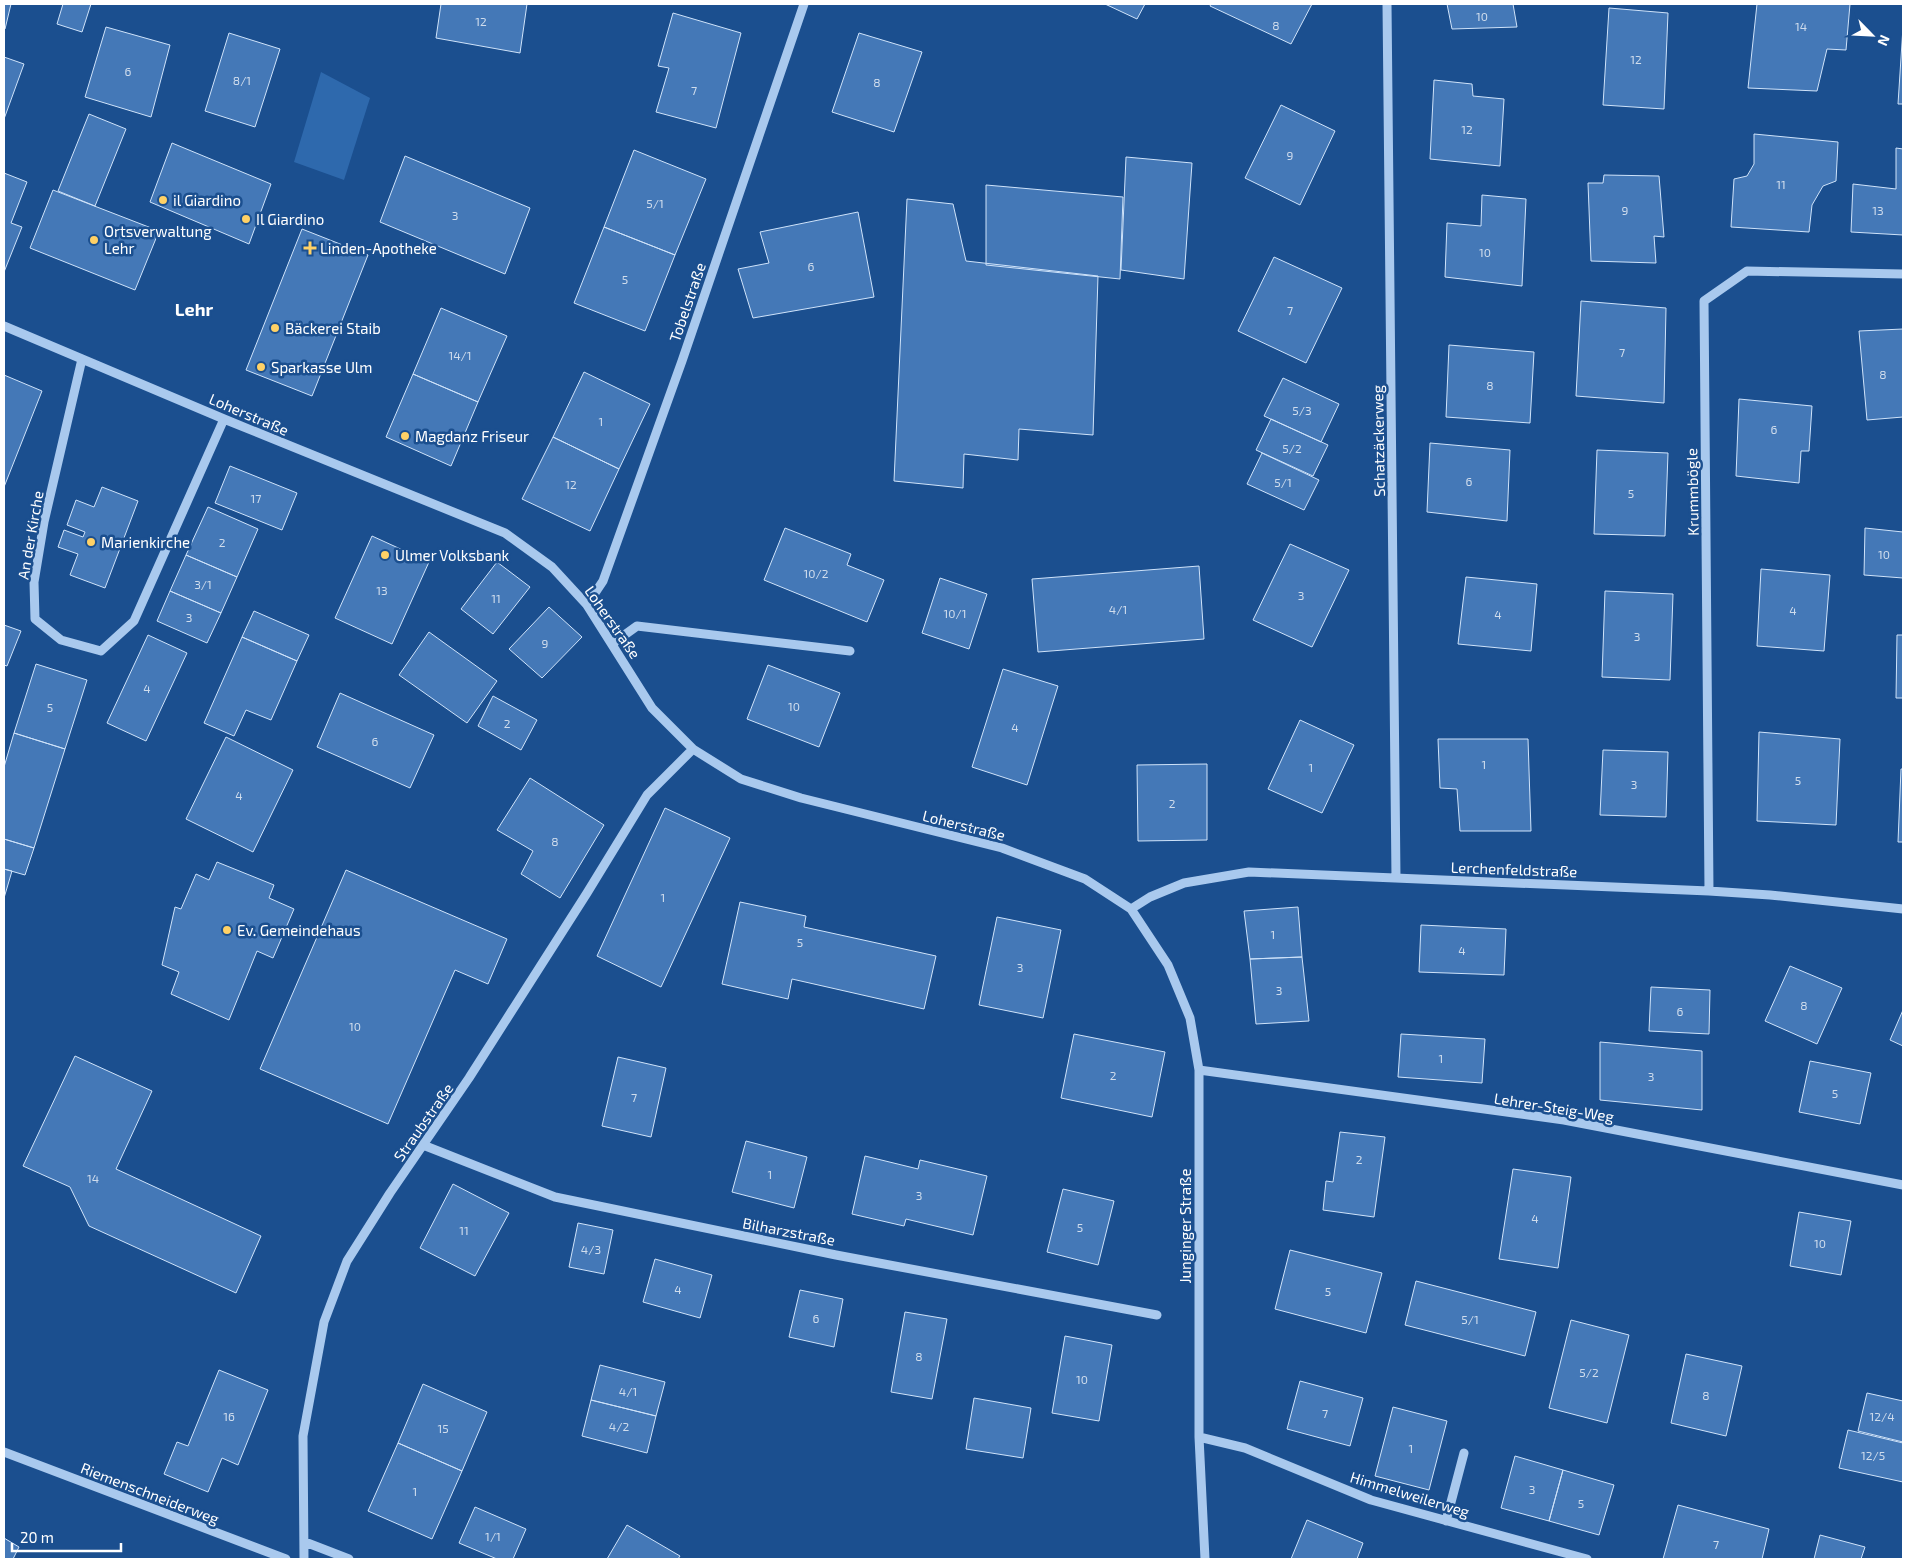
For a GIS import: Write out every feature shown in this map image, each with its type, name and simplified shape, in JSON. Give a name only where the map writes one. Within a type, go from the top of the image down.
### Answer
[{"type":"street","name":"Tobelstraße","points":[[588,605],[604,581],[682,361],[804,4]]},
{"type":"street","name":"Schatzäckerweg","points":[[1387,4],[1396,878]]},
{"type":"street","name":"Krummbögle","points":[[1709,892],[1704,301],[1748,271],[1903,274]]},
{"type":"street","name":"Loherstraße","points":[[4,326],[224,419],[504,533],[552,567],[588,605],[652,708],[693,749],[741,779],[801,798],[1011,851],[1085,879],[1131,909]]},
{"type":"street","name":"An der Kirche","points":[[82,359],[44,522],[34,582],[36,619],[60,640],[101,651],[134,621],[224,419]]},
{"type":"street","points":[[612,644],[637,626],[850,651]]},
{"type":"street","name":"Straubstraße","points":[[304,1559],[303,1436],[324,1322],[347,1261],[469,1078],[647,795],[693,749]]},
{"type":"street","name":"Lerchenfeldstraße","points":[[1131,909],[1150,897],[1184,883],[1248,872],[1770,895],[1903,909]]},
{"type":"street","name":"Junginger Straße","points":[[1131,909],[1168,965],[1190,1018],[1199,1070],[1198,1437],[1204,1559]]},
{"type":"street","name":"Lehrer-Steig-Weg","points":[[1199,1070],[1564,1120],[1903,1185]]},
{"type":"street","name":"Bilharzstraße","points":[[423,1145],[555,1197],[836,1255],[1157,1315]]},
{"type":"street","name":"Himmelweilerweg","points":[[1198,1437],[1244,1448],[1371,1500],[1588,1559]]},
{"type":"street","name":"Riemenschneiderweg","points":[[4,1452],[286,1559]]},
{"type":"street","points":[[1446,1521],[1464,1453]]},
{"type":"street","points":[[305,1542],[349,1559]]},
{"type":"shaded area","points":[[321,72],[370,98],[344,180],[294,162]]},
{"type":"building","points":[[4,4],[11,4],[5,29],[4,28]]},
{"type":"building","points":[[63,4],[91,4],[82,32],[57,24]]},
{"type":"building","points":[[441,4],[527,4],[520,53],[436,38]]},
{"type":"building","points":[[1105,4],[1145,4],[1137,19]]},
{"type":"building","points":[[1211,4],[1312,4],[1291,44],[1210,6]]},
{"type":"building","points":[[1447,4],[1513,4],[1517,27],[1452,29]]},
{"type":"building","points":[[1757,4],[1850,4],[1846,50],[1827,49],[1817,91],[1748,88]]},
{"type":"building","points":[[1609,8],[1668,13],[1664,109],[1603,105]]},
{"type":"building","points":[[673,13],[741,33],[716,128],[656,112],[669,68],[658,66]]},
{"type":"building","points":[[106,27],[170,45],[151,117],[85,97]]},
{"type":"building","points":[[1903,27],[1903,104],[1898,104]]},
{"type":"building","points":[[229,33],[280,49],[255,127],[205,111]]},
{"type":"building","points":[[859,33],[922,52],[894,132],[832,112]]},
{"type":"building","points":[[4,57],[24,64],[4,119]]},
{"type":"building","points":[[1434,80],[1472,84],[1473,96],[1504,99],[1500,166],[1430,159]]},
{"type":"building","points":[[1281,105],[1335,131],[1300,205],[1245,178]]},
{"type":"building","points":[[89,114],[126,129],[95,206],[58,191]]},
{"type":"building","points":[[1754,134],[1838,142],[1836,181],[1823,186],[1812,205],[1809,232],[1731,227],[1734,179],[1747,176],[1754,164]]},
{"type":"building","points":[[172,143],[271,184],[249,244],[150,202]]},
{"type":"building","points":[[1896,148],[1903,149],[1903,235],[1851,232],[1853,184],[1896,189]]},
{"type":"building","points":[[634,150],[706,179],[675,255],[604,227]]},
{"type":"building","points":[[405,156],[530,208],[505,274],[380,222]]},
{"type":"building","points":[[1126,157],[1192,163],[1184,279],[1121,270]]},
{"type":"building","points":[[4,173],[27,182],[11,223],[22,227],[4,272]]},
{"type":"building","points":[[1604,175],[1659,176],[1664,237],[1654,236],[1656,263],[1591,261],[1588,183],[1603,183]]},
{"type":"building","points":[[986,185],[1123,197],[1120,279],[986,265]]},
{"type":"building","name":"Ortsverwaltung Lehr","points":[[53,190],[159,231],[135,290],[30,248]]},
{"type":"building","points":[[1482,195],[1526,199],[1522,286],[1445,277],[1447,223],[1481,226]]},
{"type":"building","points":[[907,199],[953,204],[966,261],[1098,276],[1093,435],[1019,429],[1018,460],[964,454],[963,488],[894,481]]},
{"type":"building","points":[[858,212],[874,297],[753,318],[738,269],[769,263],[760,232]]},
{"type":"building","points":[[604,227],[675,255],[645,331],[574,303]]},
{"type":"building","points":[[302,229],[368,255],[312,396],[246,370]]},
{"type":"building","points":[[1274,257],[1342,288],[1306,363],[1238,331]]},
{"type":"building","points":[[1581,301],[1666,308],[1664,403],[1576,396]]},
{"type":"building","points":[[441,308],[507,336],[478,402],[413,374]]},
{"type":"building","points":[[1903,329],[1903,417],[1867,420],[1859,331]]},
{"type":"building","points":[[1449,345],[1534,352],[1530,423],[1446,417]]},
{"type":"building","points":[[584,372],[650,404],[619,469],[553,437]]},
{"type":"building","points":[[413,374],[478,402],[451,466],[386,437]]},
{"type":"building","points":[[4,375],[42,391],[4,487]]},
{"type":"building","points":[[1283,378],[1339,404],[1321,442],[1264,416]]},
{"type":"building","points":[[1739,399],[1812,406],[1809,451],[1801,451],[1799,483],[1736,476]]},
{"type":"building","points":[[1271,419],[1328,445],[1313,476],[1256,450]]},
{"type":"building","points":[[553,437],[619,469],[590,531],[522,499]]},
{"type":"building","points":[[1430,443],[1510,450],[1507,521],[1427,512]]},
{"type":"building","points":[[1597,450],[1668,453],[1665,536],[1594,534]]},
{"type":"building","points":[[1262,453],[1319,480],[1304,510],[1247,484]]},
{"type":"building","points":[[230,466],[297,493],[282,530],[215,503]]},
{"type":"building","name":"Marienkirche","points":[[102,487],[138,501],[105,588],[70,575],[78,554],[58,547],[64,530],[83,537],[85,532],[67,525],[76,500],[94,507]]},
{"type":"building","points":[[208,507],[258,529],[237,577],[186,555]]},
{"type":"building","points":[[785,528],[851,554],[847,565],[884,580],[867,622],[764,580]]},
{"type":"building","points":[[1865,528],[1903,532],[1903,578],[1864,575]]},
{"type":"building","points":[[372,536],[429,562],[392,644],[335,618]]},
{"type":"building","points":[[1290,544],[1349,570],[1312,647],[1253,620]]},
{"type":"building","points":[[186,555],[237,577],[221,613],[170,591]]},
{"type":"building","points":[[497,562],[530,587],[493,634],[461,609]]},
{"type":"building","points":[[1199,566],[1204,639],[1038,652],[1032,579]]},
{"type":"building","points":[[1761,569],[1830,575],[1824,651],[1757,646]]},
{"type":"building","points":[[1466,577],[1537,584],[1531,651],[1458,644]]},
{"type":"building","points":[[940,578],[987,594],[969,649],[922,633]]},
{"type":"building","points":[[170,591],[221,613],[207,643],[157,621]]},
{"type":"building","points":[[1605,591],[1673,594],[1670,680],[1602,677]]},
{"type":"building","points":[[549,607],[582,637],[542,678],[509,649]]},
{"type":"building","points":[[254,611],[309,635],[297,661],[242,637]]},
{"type":"building","points":[[4,625],[21,631],[7,666],[4,665]]},
{"type":"building","points":[[429,632],[497,681],[467,723],[399,675]]},
{"type":"building","points":[[148,635],[187,653],[146,741],[107,723]]},
{"type":"building","points":[[1897,635],[1903,635],[1903,698],[1896,698]]},
{"type":"building","points":[[242,637],[297,661],[271,720],[246,710],[234,736],[204,723]]},
{"type":"building","points":[[36,664],[87,680],[65,749],[14,733]]},
{"type":"building","points":[[768,665],[840,693],[819,747],[747,719]]},
{"type":"building","points":[[1003,669],[1058,686],[1027,785],[972,767]]},
{"type":"building","points":[[340,693],[434,735],[410,788],[317,747]]},
{"type":"building","points":[[493,696],[537,720],[521,750],[478,726]]},
{"type":"building","points":[[1300,720],[1354,745],[1322,813],[1268,789]]},
{"type":"building","points":[[1759,732],[1840,739],[1836,825],[1757,821]]},
{"type":"building","points":[[14,733],[65,749],[34,848],[4,839],[4,767]]},
{"type":"building","points":[[226,737],[293,770],[253,852],[186,819]]},
{"type":"building","points":[[1438,739],[1528,739],[1531,831],[1460,831],[1457,789],[1440,788]]},
{"type":"building","points":[[1603,750],[1668,752],[1666,817],[1600,815]]},
{"type":"building","points":[[1207,764],[1207,840],[1138,841],[1137,765]]},
{"type":"building","points":[[1901,769],[1903,769],[1903,842],[1898,842]]},
{"type":"building","points":[[530,778],[604,825],[560,898],[521,874],[533,851],[497,830]]},
{"type":"building","points":[[665,808],[730,838],[661,987],[597,956]]},
{"type":"building","points":[[4,839],[34,848],[25,875],[4,869]]},
{"type":"building","name":"Ev. Gemeindehaus","points":[[217,862],[274,885],[269,898],[294,909],[273,958],[257,951],[229,1020],[171,994],[179,972],[162,965],[175,907],[181,909],[196,874],[209,880]]},
{"type":"building","points":[[4,869],[12,871],[4,898]]},
{"type":"building","points":[[346,870],[507,939],[488,984],[455,970],[388,1124],[260,1069]]},
{"type":"building","points":[[740,902],[806,916],[804,927],[936,956],[924,1009],[792,979],[788,999],[722,984]]},
{"type":"building","points":[[1298,907],[1302,957],[1250,959],[1244,911]]},
{"type":"building","points":[[997,917],[1061,930],[1043,1018],[979,1005]]},
{"type":"building","points":[[1421,925],[1506,929],[1504,975],[1419,972]]},
{"type":"building","points":[[1302,957],[1309,1021],[1256,1024],[1250,959]]},
{"type":"building","points":[[1790,966],[1842,988],[1817,1044],[1765,1021]]},
{"type":"building","points":[[1651,987],[1710,990],[1709,1034],[1649,1031]]},
{"type":"building","points":[[1903,1010],[1903,1046],[1890,1040]]},
{"type":"building","points":[[1074,1034],[1165,1052],[1152,1117],[1061,1098]]},
{"type":"building","points":[[1401,1034],[1485,1039],[1482,1083],[1398,1077]]},
{"type":"building","points":[[1600,1042],[1702,1051],[1702,1110],[1600,1100]]},
{"type":"building","points":[[75,1056],[152,1091],[116,1169],[261,1236],[236,1293],[89,1226],[70,1187],[23,1166]]},
{"type":"building","points":[[618,1057],[666,1068],[651,1137],[602,1126]]},
{"type":"building","points":[[1810,1061],[1871,1073],[1860,1124],[1799,1112]]},
{"type":"building","points":[[1340,1132],[1385,1137],[1374,1217],[1323,1210],[1326,1181],[1333,1182]]},
{"type":"building","points":[[746,1141],[807,1157],[794,1208],[732,1192]]},
{"type":"building","points":[[865,1156],[918,1169],[920,1160],[987,1176],[973,1235],[906,1219],[904,1226],[852,1214]]},
{"type":"building","points":[[1513,1169],[1571,1177],[1558,1268],[1499,1259]]},
{"type":"building","points":[[453,1184],[509,1213],[475,1276],[420,1248]]},
{"type":"building","points":[[1063,1189],[1114,1201],[1098,1265],[1047,1252]]},
{"type":"building","points":[[1799,1212],[1851,1221],[1841,1275],[1790,1266]]},
{"type":"building","points":[[578,1223],[613,1230],[604,1274],[569,1267]]},
{"type":"building","points":[[1290,1250],[1382,1273],[1366,1333],[1275,1309]]},
{"type":"building","points":[[655,1259],[712,1275],[700,1318],[643,1302]]},
{"type":"building","points":[[1416,1281],[1536,1312],[1525,1356],[1405,1325]]},
{"type":"building","points":[[800,1290],[843,1299],[834,1347],[789,1337]]},
{"type":"building","points":[[905,1312],[947,1319],[932,1399],[891,1392]]},
{"type":"building","points":[[1571,1320],[1629,1335],[1607,1423],[1549,1408]]},
{"type":"building","points":[[1065,1336],[1112,1345],[1099,1421],[1052,1413]]},
{"type":"building","points":[[1686,1354],[1742,1366],[1726,1436],[1671,1423]]},
{"type":"building","points":[[600,1365],[665,1382],[656,1416],[591,1400]]},
{"type":"building","points":[[219,1370],[268,1390],[238,1465],[222,1458],[208,1492],[164,1474],[177,1442],[188,1446]]},
{"type":"building","points":[[1300,1381],[1363,1398],[1350,1446],[1287,1429]]},
{"type":"building","points":[[423,1384],[487,1412],[462,1471],[398,1443]]},
{"type":"building","points":[[1867,1393],[1903,1401],[1903,1442],[1858,1431]]},
{"type":"building","points":[[974,1398],[1031,1408],[1023,1458],[966,1449]]},
{"type":"building","points":[[591,1400],[656,1416],[647,1453],[582,1436]]},
{"type":"building","points":[[1393,1407],[1447,1421],[1429,1490],[1375,1476]]},
{"type":"building","points":[[1848,1430],[1903,1443],[1903,1482],[1839,1468]]},
{"type":"building","points":[[398,1443],[462,1471],[432,1539],[368,1511]]},
{"type":"building","points":[[1515,1456],[1563,1470],[1549,1521],[1501,1508]]},
{"type":"building","points":[[1563,1470],[1614,1485],[1599,1535],[1549,1521]]},
{"type":"building","points":[[1678,1505],[1769,1529],[1762,1559],[1663,1559]]},
{"type":"building","points":[[475,1507],[526,1529],[513,1559],[497,1559],[459,1543]]},
{"type":"building","points":[[1307,1520],[1363,1543],[1357,1559],[1291,1559]]},
{"type":"building","points":[[627,1525],[680,1556],[678,1559],[607,1559]]},
{"type":"building","points":[[1820,1535],[1865,1547],[1861,1559],[1814,1559]]},
{"type":"building","points":[[4,1538],[19,1547],[13,1559],[4,1559]]},
{"type":"place","name":"il Giardino","points":[[163,200]]},
{"type":"place","name":"Il Giardino","points":[[246,219]]},
{"type":"place","name":"Ortsverwaltung Lehr","points":[[94,240]]},
{"type":"place","name":"Linden-Apotheke","points":[[310,248]]},
{"type":"place","name":"Bäckerei Staib","points":[[275,328]]},
{"type":"place","name":"Sparkasse Ulm","points":[[261,367]]},
{"type":"place","name":"Magdanz Friseur","points":[[405,436]]},
{"type":"place","name":"Marienkirche","points":[[91,542]]},
{"type":"place","name":"Ulmer Volksbank","points":[[385,555]]},
{"type":"place","name":"Ev. Gemeindehaus","points":[[227,930]]},
{"type":"district","name":"Lehr","points":[[194,309]]}]
